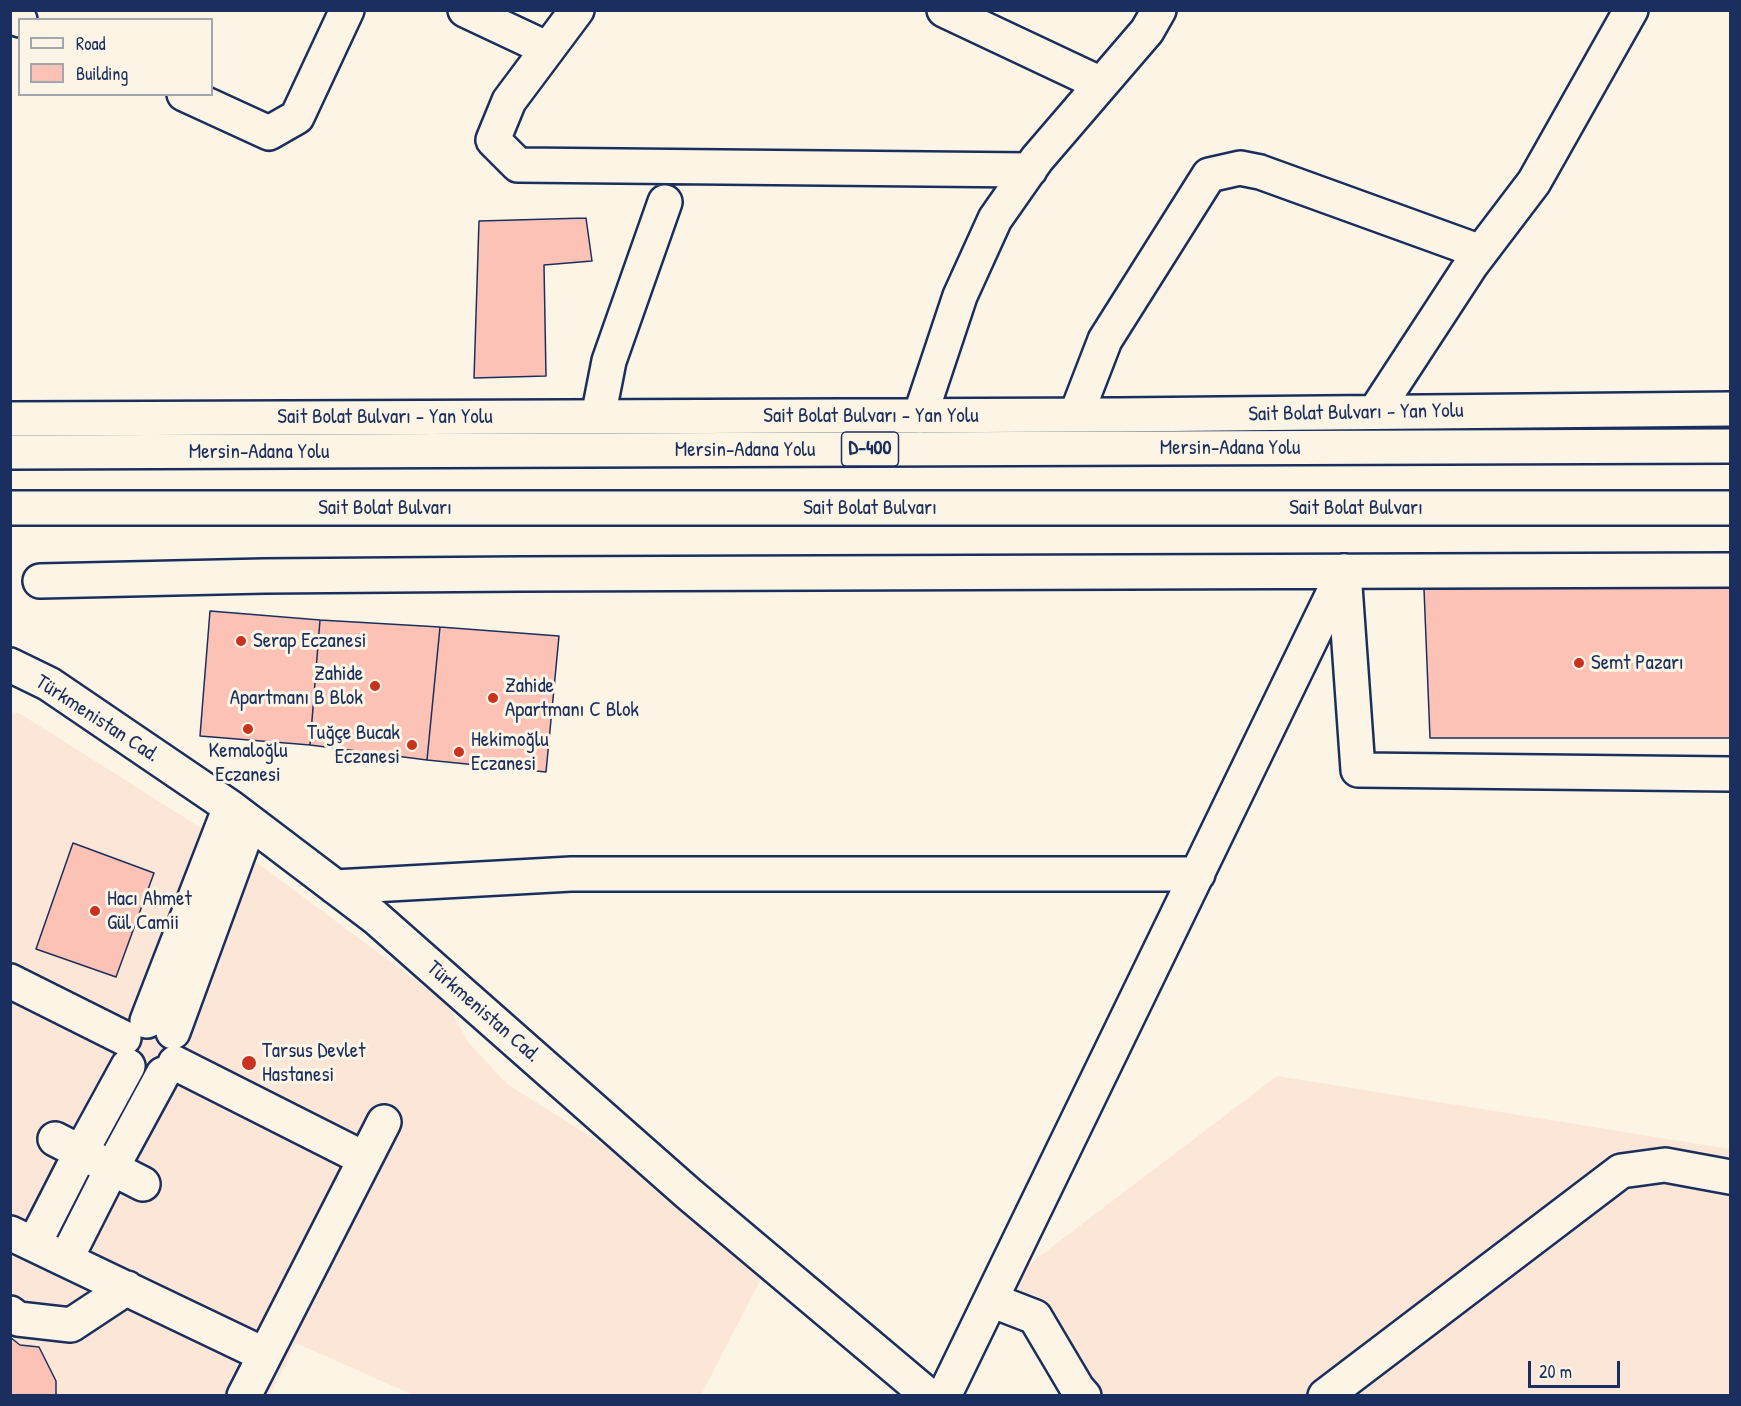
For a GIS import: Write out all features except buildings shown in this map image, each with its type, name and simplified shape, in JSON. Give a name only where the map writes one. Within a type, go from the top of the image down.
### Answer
[{"type":"main road","points":[[188,96],[269,133],[297,117],[347,10]]},
{"type":"main road","points":[[465,10],[548,49]]},
{"type":"main road","points":[[577,10],[509,100],[493,140],[518,165],[1030,170]]},
{"type":"main road","points":[[944,10],[1101,84]]},
{"type":"main road","points":[[920,416],[960,296],[995,219],[1030,170],[1147,31],[1159,10]]},
{"type":"main road","points":[[1375,412],[1481,252],[1534,182],[1631,10]]},
{"type":"main road","points":[[1076,415],[1105,340],[1209,175],[1240,168],[1260,172],[1481,252]]},
{"type":"main road","points":[[598,417],[609,361],[665,202]]},
{"type":"main road","name":"Sait Bolat Bulvarı - Yan Yolu","points":[[10,419],[920,416],[1731,409]]},
{"type":"main road","name":"Mersin-Adana Yolu","points":[[10,452],[1731,446]]},
{"type":"main road","name":"Sait Bolat Bulvarı","points":[[10,507],[1731,508]]},
{"type":"main road","points":[[40,581],[520,573],[1731,570]]},
{"type":"main road","points":[[1344,571],[1358,770],[1731,774]]},
{"type":"main road","points":[[944,1395],[1344,571]]},
{"type":"main road","name":"Türkmenistan Cad.","points":[[10,665],[49,684],[240,815],[375,917],[689,1194],[929,1395]]},
{"type":"main road","points":[[66,1259],[112,1168],[152,1049],[240,815]]},
{"type":"main road","points":[[335,886],[571,874],[1198,873]]},
{"type":"main road","points":[[10,981],[152,1049],[365,1159]]},
{"type":"main road","points":[[152,1049],[68,1145],[22,1239],[265,1355]]},
{"type":"main road","points":[[244,1395],[384,1122]]},
{"type":"main road","points":[[68,1145],[143,1184]]},
{"type":"main road","points":[[1325,1395],[1621,1171],[1665,1165],[1731,1177]]},
{"type":"main road","points":[[10,1312],[18,1319],[71,1325],[127,1288]]},
{"type":"main road","points":[[991,1300],[1035,1317],[1077,1388],[1084,1395]]},
{"type":"shaded area","name":"Tarsus Devlet Hastanesi","points":[[10,712],[19,713],[263,867],[447,1004],[468,1042],[507,1084],[618,1154],[763,1275],[701,1395],[413,1395],[296,1343],[270,1395],[11,1395]]},
{"type":"shaded area","points":[[1277,1076],[1730,1149],[1730,1395],[1106,1395],[1007,1281]]},
{"type":"place","name":"Serap Eczanesi","points":[[241,641]]},
{"type":"place","name":"Semt Pazarı","points":[[1579,663]]},
{"type":"place","name":"Zahide Apartmanı B Blok","points":[[375,686]]},
{"type":"place","name":"Zahide Apartmanı C Blok","points":[[493,698]]},
{"type":"place","name":"Kemaloğlu Eczanesi","points":[[248,729]]},
{"type":"place","name":"Tuğçe Bucak Eczanesi","points":[[412,745]]},
{"type":"place","name":"Hekimoğlu Eczanesi","points":[[459,752]]},
{"type":"place","name":"Hacı Ahmet Gül Camii","points":[[95,911]]},
{"type":"place","name":"Tarsus Devlet Hastanesi","points":[[249,1063]]}]
